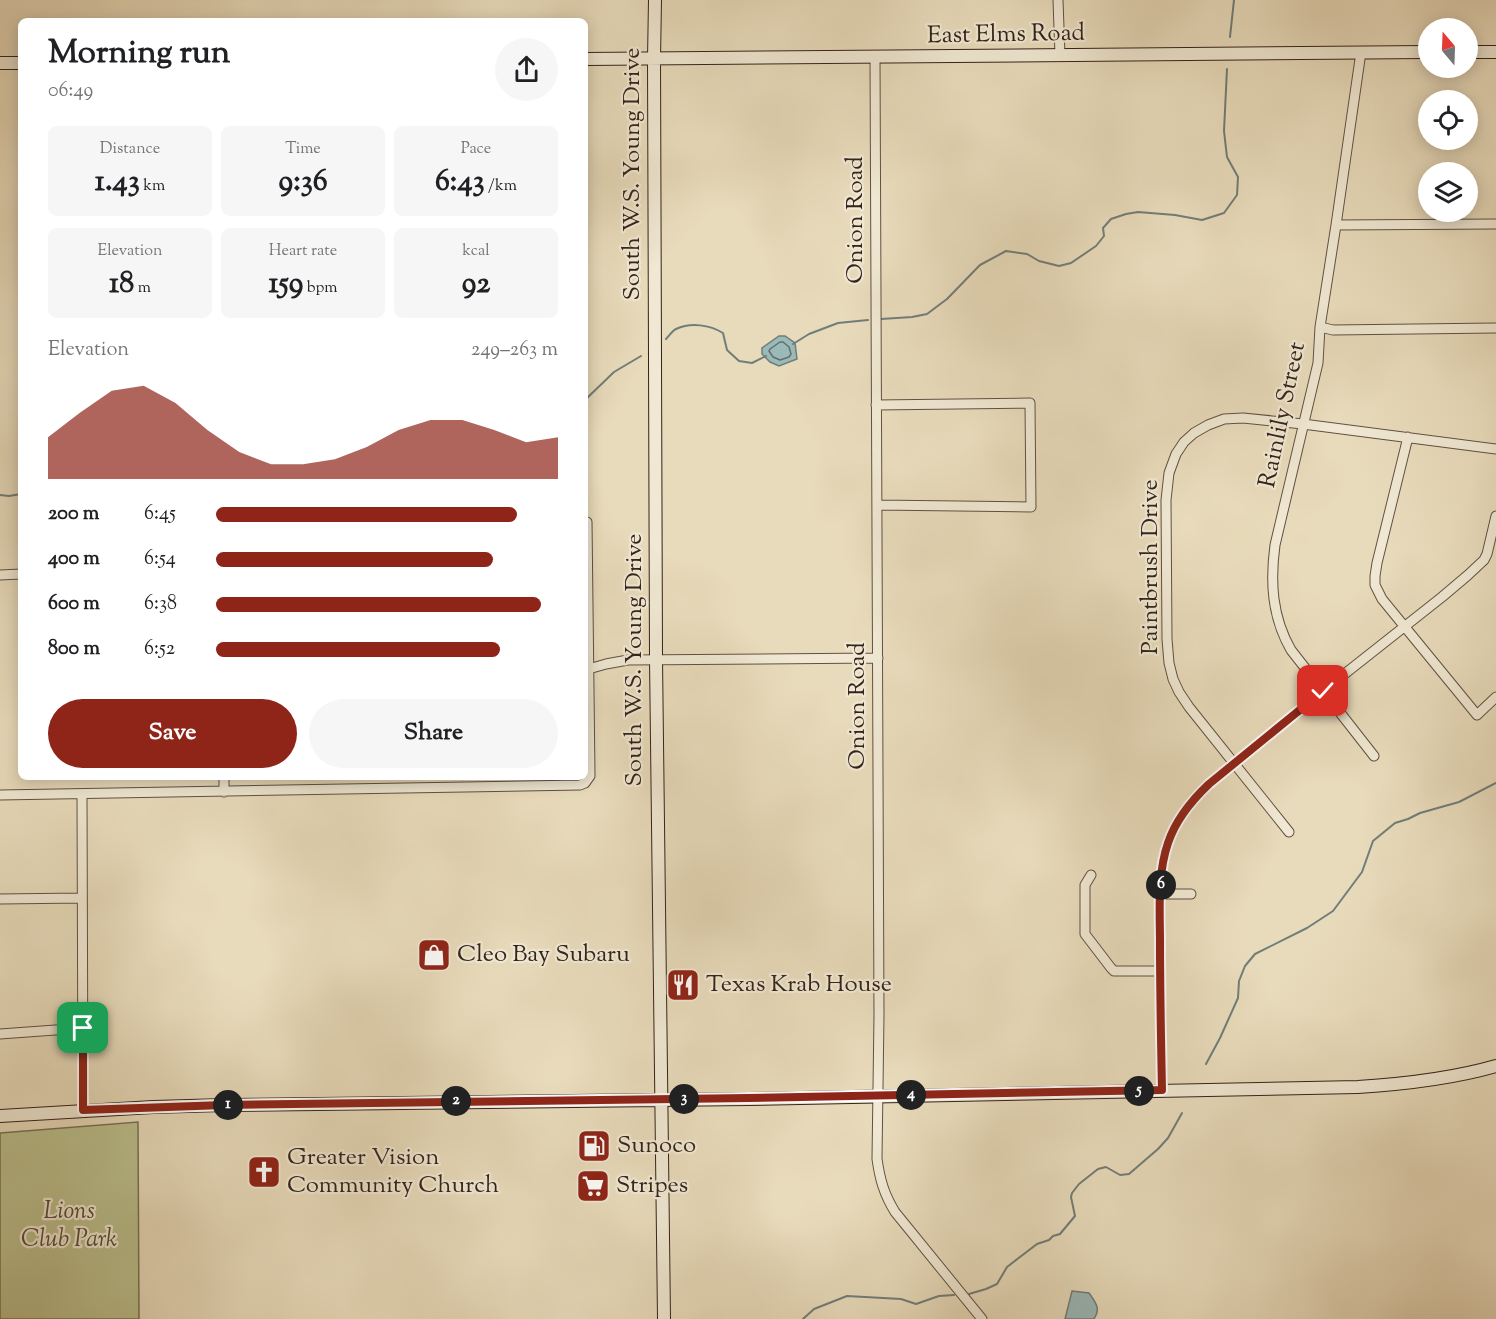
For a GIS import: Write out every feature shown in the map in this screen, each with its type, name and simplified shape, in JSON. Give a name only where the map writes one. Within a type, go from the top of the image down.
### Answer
[{"type":"main road","name":"South W.S. Young Drive","points":[[656,0],[654,23],[656,659],[664,1319]]},
{"type":"main road","name":"East Elms Road","points":[[588,59],[1418,52]]},
{"type":"main road","points":[[1478,52],[1496,52]]},
{"type":"main road","points":[[0,63],[18,63]]},
{"type":"main road","points":[[0,1116],[236,1104],[1320,1088],[1436,1080],[1496,1066]]},
{"type":"street","points":[[1058,0],[1060,55]]},
{"type":"street","name":"Rainlily Street","points":[[1361,52],[1320,327],[1318,363],[1275,545],[1272,589],[1277,618],[1291,650],[1374,756]]},
{"type":"street","name":"Onion Road","points":[[875,57],[879,1015],[877,1159],[885,1196],[895,1212],[982,1319]]},
{"type":"street","points":[[1336,225],[1496,224]]},
{"type":"street","points":[[1320,327],[1333,330],[1496,328]]},
{"type":"street","points":[[876,405],[1030,403],[1031,496],[1031,507],[877,505]]},
{"type":"street","name":"Paintbrush Drive","points":[[1289,832],[1189,707],[1179,692],[1168,663],[1166,500],[1169,473],[1176,454],[1184,442],[1208,425],[1224,419],[1243,418],[1496,449]]},
{"type":"street","points":[[1408,437],[1375,576],[1375,585],[1378,593],[1403,626],[1477,715],[1496,697]]},
{"type":"street","points":[[1162,1090],[1160,894],[1163,859],[1175,826],[1196,796],[1491,556],[1496,516]]},
{"type":"street","points":[[0,574],[18,574]]},
{"type":"street","points":[[588,670],[618,661],[656,659],[878,658]]},
{"type":"street","points":[[588,705],[590,776],[588,779]]},
{"type":"street","points":[[224,780],[224,792]]},
{"type":"street","points":[[0,795],[580,785],[587,780]]},
{"type":"street","points":[[82,794],[83,1110]]},
{"type":"street","points":[[1091,875],[1085,885],[1084,929],[1087,939],[1114,970],[1160,971]]},
{"type":"street","points":[[1160,894],[1191,894]]},
{"type":"street","points":[[0,899],[82,898]]},
{"type":"street","points":[[0,1034],[83,1028]]},
{"type":"green space","name":"Lions Club Park","points":[[138,1122],[139,1319],[0,1319],[0,1133]]},
{"type":"water","points":[[779,336],[785,336],[795,343],[797,359],[779,366],[770,362],[762,354],[762,348]]},
{"type":"water","points":[[1072,1291],[1089,1293],[1096,1303],[1094,1319],[1065,1319]]},
{"type":"waterway","points":[[1230,37],[1234,0]]},
{"type":"waterway","points":[[881,319],[927,314],[947,299],[980,265],[1006,251],[1027,254],[1039,261],[1059,266],[1071,263],[1096,246],[1104,236],[1103,228],[1111,219],[1126,214],[1138,212],[1202,220],[1224,213],[1237,195],[1238,177],[1227,157],[1224,131],[1227,69]]},
{"type":"waterway","points":[[793,344],[809,334],[838,323],[868,320]]},
{"type":"waterway","points":[[666,339],[682,327],[706,326],[723,333],[727,350],[739,361],[752,363],[766,356]]},
{"type":"waterway","points":[[588,397],[614,372],[641,356]]},
{"type":"waterway","points":[[0,495],[18,494]]},
{"type":"waterway","points":[[1206,1064],[1238,998],[1239,981],[1245,966],[1255,954],[1307,928],[1333,911],[1362,872],[1373,841],[1395,823],[1459,802],[1496,783]]},
{"type":"waterway","points":[[969,1294],[997,1284],[1007,1267],[1037,1244],[1060,1234],[1075,1216],[1071,1197],[1079,1184],[1098,1169],[1106,1167],[1120,1175],[1129,1174],[1168,1138],[1182,1113]]},
{"type":"waterway","points":[[803,1319],[814,1309],[847,1296],[901,1299],[916,1304],[939,1296],[954,1295]]},
{"type":"place","name":"Cleo Bay Subaru","points":[[434,955]]},
{"type":"place","name":"Texas Krab House","points":[[683,985]]},
{"type":"place","name":"Sunoco","points":[[594,1146]]},
{"type":"place","name":"Greater Vision Community Church","points":[[264,1172]]},
{"type":"place","name":"Stripes","points":[[593,1186]]},
{"type":"route","points":[[83,1028],[83,1110],[431,1101],[1162,1090],[1160,894],[1163,859],[1168,842],[1175,826],[1196,796],[1323,691]]}]
